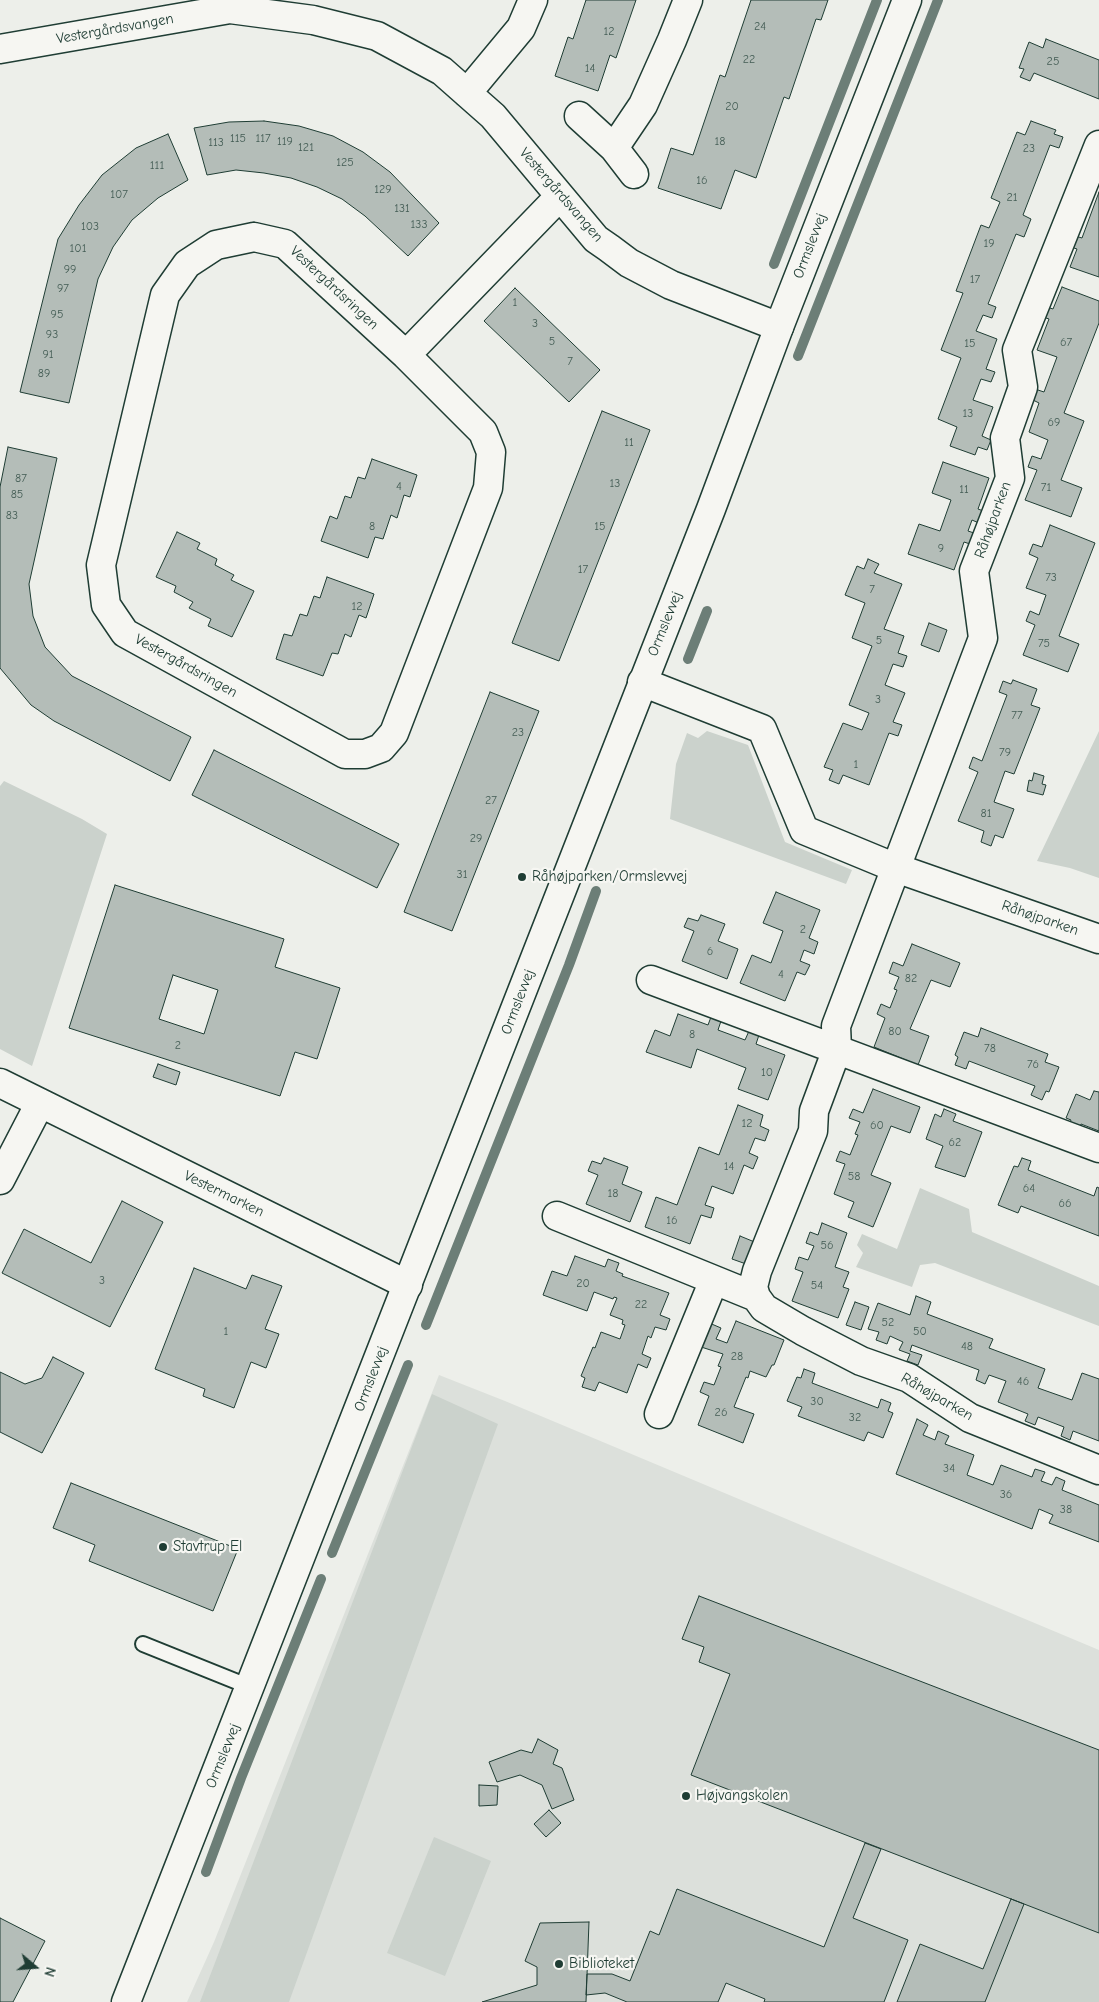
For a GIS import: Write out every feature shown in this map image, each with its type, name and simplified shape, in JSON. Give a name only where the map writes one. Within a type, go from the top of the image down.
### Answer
[{"type":"street","points":[[467,93],[521,28],[533,0]]},
{"type":"street","points":[[614,148],[643,105],[688,0]]},
{"type":"street","name":"Ormslevvej","points":[[126,2002],[711,509],[779,327],[907,0]]},
{"type":"street","name":"Vestergårdsvangen","points":[[0,49],[231,4],[313,20],[377,36],[442,71],[493,116],[596,239],[629,263],[671,285],[779,327]]},
{"type":"street","points":[[579,116],[614,148],[634,174]]},
{"type":"street","name":"Råhøjparken","points":[[1099,145],[1017,350],[1024,387],[1005,438],[1010,478],[974,571],[983,638],[836,1026],[837,1049],[814,1111],[813,1131],[757,1271],[753,1287],[756,1298],[764,1308],[774,1315],[861,1360],[909,1378],[970,1418],[1099,1470]]},
{"type":"street","points":[[406,355],[560,196]]},
{"type":"street","name":"Vestergårdsringen","points":[[254,237],[285,244],[406,355],[483,432],[491,452],[488,488],[394,733],[381,748],[364,754],[345,754],[125,633],[106,605],[101,565],[165,295],[187,264],[216,245],[254,237]]},
{"type":"street","name":"Råhøjparken","points":[[642,682],[762,729],[804,830],[896,868],[1099,939]]},
{"type":"street","points":[[651,980],[1099,1148]]},
{"type":"street","name":"Vestermarken","points":[[0,1083],[408,1285]]},
{"type":"street","points":[[0,1180],[40,1103]]},
{"type":"street","name":"Råhøjparken","points":[[557,1216],[756,1298]]},
{"type":"street","points":[[659,1414],[714,1280]]},
{"type":"lane","points":[[143,1644],[250,1687]]},
{"type":"shaded area","points":[[707,731],[748,745],[785,842],[852,870],[846,884],[670,819],[676,764],[687,733],[698,738]]},
{"type":"shaded area","points":[[1099,731],[1099,878],[1070,868],[1037,861]]},
{"type":"shaded area","points":[[4,781],[82,819],[107,834],[32,1066],[0,1049],[0,786]]},
{"type":"shaded area","points":[[920,1188],[969,1209],[972,1232],[1099,1286],[1099,1326],[935,1263],[920,1265],[912,1287],[856,1267],[863,1253],[857,1245],[862,1234],[897,1249]]},
{"type":"shaded area","name":"Højvangskolen","points":[[439,1375],[1099,1650],[1099,2002],[187,2002],[214,1942]]},
{"type":"shaded area","points":[[432,1394],[498,1424],[289,2002],[200,2002]]},
{"type":"shaded area","points":[[434,1837],[491,1861],[445,1976],[387,1953]]},
{"type":"shaded area","points":[[1024,1904],[1099,1933],[1099,2002],[985,2002]]},
{"type":"building","points":[[586,0],[636,0],[616,58],[610,55],[598,91],[555,76],[568,37],[573,39]]},
{"type":"building","points":[[751,0],[828,0],[821,20],[816,19],[789,99],[784,97],[756,178],[735,170],[721,209],[658,188],[671,148],[693,155],[720,75],[725,77]]},
{"type":"building","points":[[1046,39],[1099,60],[1099,99],[1034,73],[1030,81],[1020,77],[1024,69],[1019,68],[1029,42],[1043,48]]},
{"type":"building","points":[[264,121],[299,126],[333,136],[363,152],[390,172],[439,223],[408,256],[365,216],[342,199],[317,187],[291,178],[264,173],[236,170],[207,175],[194,128],[229,122]]},
{"type":"building","points":[[1031,121],[1056,130],[1054,134],[1063,137],[1059,148],[1050,145],[1023,215],[1031,219],[1024,237],[1016,234],[988,304],[996,307],[992,318],[983,315],[976,331],[997,339],[986,369],[995,372],[991,382],[981,379],[973,400],[993,407],[982,436],[991,440],[987,450],[978,447],[975,455],[950,446],[957,427],[938,419],[961,358],[941,350],[963,293],[956,291],[981,225],[989,228],[1000,202],[991,198],[1017,132],[1025,135]]},
{"type":"building","points":[[168,134],[188,180],[158,198],[132,220],[113,247],[98,279],[69,403],[20,392],[58,239],[79,205],[102,175],[136,148]]},
{"type":"building","points":[[1099,192],[1099,277],[1070,267],[1077,249],[1068,246],[1072,235],[1082,238]]},
{"type":"building","points":[[1062,287],[1099,301],[1099,323],[1064,413],[1084,421],[1061,480],[1082,488],[1071,517],[1025,500],[1037,470],[1028,467],[1032,456],[1041,459],[1048,440],[1029,432],[1039,403],[1031,399],[1035,389],[1044,392],[1057,357],[1037,350],[1049,319],[1040,316],[1044,306],[1053,309]]},
{"type":"building","points":[[515,288],[600,370],[569,402],[484,321]]},
{"type":"building","points":[[602,411],[650,430],[559,661],[512,643]]},
{"type":"building","points":[[8,447],[57,458],[29,584],[33,616],[45,647],[72,676],[191,737],[170,781],[54,721],[31,705],[0,668],[0,487]]},
{"type":"building","points":[[372,459],[417,475],[410,497],[404,495],[397,518],[391,515],[383,539],[375,537],[368,558],[321,541],[330,516],[337,519],[345,496],[351,498],[358,477],[365,479]]},
{"type":"building","points":[[943,462],[989,478],[978,509],[986,512],[981,524],[972,520],[968,531],[977,534],[973,545],[964,542],[954,570],[908,554],[919,524],[940,531],[951,500],[932,493]]},
{"type":"building","points":[[1050,525],[1095,543],[1059,636],[1079,644],[1068,672],[1023,655],[1035,625],[1026,621],[1030,611],[1039,615],[1046,595],[1026,588],[1038,558],[1029,554],[1033,544],[1042,547]]},
{"type":"building","points":[[177,532],[200,543],[197,549],[217,559],[215,565],[234,575],[231,580],[254,591],[232,637],[208,626],[211,619],[189,608],[193,602],[174,592],[176,586],[156,577]]},
{"type":"building","points":[[868,559],[879,564],[874,573],[902,584],[884,629],[904,636],[898,653],[907,656],[903,667],[893,664],[885,685],[905,693],[893,722],[902,725],[898,736],[889,733],[869,785],[843,775],[839,784],[829,780],[833,770],[824,767],[843,723],[862,730],[869,713],[849,705],[872,646],[852,638],[865,603],[845,595],[857,566],[864,569]]},
{"type":"building","points":[[327,577],[374,594],[366,618],[359,615],[351,637],[345,634],[338,654],[332,653],[323,676],[276,659],[284,634],[292,636],[300,614],[307,616],[314,596],[320,598]]},
{"type":"building","points":[[929,623],[947,630],[939,652],[921,645]]},
{"type":"building","points":[[1013,680],[1037,689],[1031,705],[1040,708],[1014,774],[1005,771],[994,802],[1014,809],[1003,838],[995,835],[991,846],[981,842],[984,831],[958,821],[978,772],[969,768],[973,757],[982,761],[1007,695],[999,692],[1003,681],[1011,684]]},
{"type":"building","points":[[490,692],[539,711],[452,931],[404,912]]},
{"type":"building","points":[[214,750],[399,844],[377,888],[192,795]]},
{"type":"building","points":[[1034,773],[1044,776],[1042,784],[1046,785],[1043,795],[1027,791],[1029,780],[1032,781]]},
{"type":"building","points":[[115,885],[284,939],[275,967],[340,988],[317,1059],[295,1052],[280,1096],[69,1028]],"holes":[[[173,975],[218,990],[204,1034],[159,1019]]]},
{"type":"building","points":[[776,892],[820,910],[809,938],[818,942],[814,954],[804,950],[800,961],[810,965],[805,975],[797,972],[785,1001],[740,983],[752,955],[771,963],[783,931],[763,923]]},
{"type":"building","points":[[701,915],[725,924],[718,941],[738,949],[727,979],[682,961],[694,931],[684,927],[688,918],[698,921]]},
{"type":"building","points":[[912,944],[960,963],[950,987],[931,980],[910,1029],[929,1036],[918,1065],[874,1047],[885,1018],[877,1014],[881,1004],[890,1008],[897,990],[894,989],[899,977],[889,973],[893,962],[903,966]]},
{"type":"building","points":[[678,1014],[708,1025],[711,1017],[721,1021],[718,1030],[745,1040],[749,1031],[759,1035],[756,1044],[785,1055],[768,1100],[738,1089],[746,1068],[697,1049],[691,1068],[646,1052],[655,1030],[670,1036]]},
{"type":"building","points":[[981,1028],[1048,1054],[1045,1062],[1059,1067],[1049,1092],[1046,1091],[1042,1100],[1031,1095],[1035,1086],[969,1061],[966,1069],[955,1065],[958,1057],[955,1055],[964,1032],[978,1037]]},
{"type":"building","points":[[158,1064],[180,1072],[176,1085],[153,1077]]},
{"type":"building","points":[[873,1089],[920,1107],[910,1133],[891,1126],[871,1175],[891,1183],[873,1227],[848,1217],[854,1202],[834,1194],[845,1164],[836,1161],[840,1151],[850,1155],[858,1135],[855,1134],[860,1122],[849,1118],[853,1109],[863,1113]]},
{"type":"building","points":[[1094,1091],[1099,1092],[1099,1131],[1081,1124],[1078,1132],[1068,1128],[1071,1120],[1066,1118],[1076,1094],[1090,1100]]},
{"type":"building","points":[[738,1105],[763,1115],[760,1126],[769,1130],[765,1141],[755,1138],[749,1153],[758,1157],[753,1169],[744,1165],[733,1194],[712,1186],[705,1205],[714,1208],[711,1218],[701,1215],[690,1244],[645,1227],[656,1197],[677,1205],[699,1147],[719,1155]]},
{"type":"building","points":[[944,1109],[956,1114],[953,1121],[982,1132],[965,1177],[935,1167],[943,1146],[926,1139],[935,1114],[941,1117]]},
{"type":"building","points":[[604,1158],[628,1167],[622,1184],[642,1192],[630,1222],[586,1204],[598,1175],[588,1171],[592,1161],[601,1164]]},
{"type":"building","points":[[1022,1158],[1031,1161],[1028,1170],[1094,1196],[1097,1187],[1099,1188],[1099,1236],[1021,1206],[1018,1213],[998,1205],[1014,1166],[1018,1167]]},
{"type":"building","points":[[122,1201],[163,1222],[110,1327],[2,1273],[24,1229],[91,1263]]},
{"type":"building","points":[[822,1223],[847,1233],[835,1267],[849,1272],[843,1287],[849,1289],[838,1318],[792,1301],[803,1272],[795,1269],[799,1257],[808,1260],[814,1246],[806,1243],[810,1232],[818,1235]]},
{"type":"building","points":[[740,1236],[757,1243],[749,1265],[732,1259]]},
{"type":"building","points":[[575,1256],[605,1267],[608,1259],[619,1263],[616,1271],[623,1274],[622,1276],[669,1293],[660,1315],[670,1319],[666,1330],[655,1327],[651,1338],[648,1336],[642,1354],[651,1358],[647,1368],[638,1364],[627,1393],[599,1382],[595,1391],[582,1387],[585,1378],[581,1376],[601,1332],[620,1339],[625,1325],[622,1324],[623,1320],[610,1315],[617,1298],[614,1297],[613,1299],[594,1292],[587,1311],[543,1295],[552,1271],[567,1276]]},
{"type":"building","points":[[194,1268],[246,1289],[252,1275],[282,1286],[265,1329],[279,1334],[266,1368],[251,1362],[234,1408],[203,1396],[205,1389],[155,1369]]},
{"type":"building","points":[[916,1296],[931,1302],[927,1314],[993,1339],[989,1348],[1045,1369],[1038,1388],[1072,1400],[1082,1373],[1099,1379],[1099,1441],[1073,1431],[1070,1440],[1061,1436],[1064,1427],[1038,1417],[1035,1425],[1025,1421],[1028,1414],[998,1402],[1006,1381],[989,1375],[985,1384],[976,1380],[979,1370],[912,1345],[910,1351],[922,1355],[918,1365],[907,1361],[910,1354],[899,1350],[903,1342],[890,1336],[887,1344],[876,1340],[879,1332],[868,1329],[878,1303],[910,1315]]},
{"type":"building","points":[[855,1302],[869,1307],[861,1330],[846,1325]]},
{"type":"building","points":[[736,1321],[784,1340],[774,1365],[772,1365],[766,1377],[750,1371],[734,1407],[754,1414],[743,1443],[698,1425],[709,1396],[700,1392],[704,1382],[714,1385],[721,1367],[718,1366],[723,1354],[698,1346],[707,1322],[721,1328],[716,1339],[727,1343]]},
{"type":"building","points":[[53,1357],[84,1373],[42,1453],[0,1432],[0,1372],[25,1384],[42,1378]]},
{"type":"building","points":[[804,1369],[815,1373],[812,1383],[878,1408],[881,1399],[891,1403],[888,1411],[893,1413],[883,1438],[868,1432],[864,1441],[798,1416],[802,1407],[787,1401],[797,1377],[801,1378]]},
{"type":"building","points":[[917,1419],[928,1425],[923,1435],[935,1440],[938,1431],[949,1436],[945,1444],[974,1455],[967,1475],[993,1485],[1001,1465],[1032,1477],[1035,1469],[1045,1472],[1041,1481],[1052,1485],[1056,1477],[1065,1481],[1062,1490],[1099,1505],[1099,1542],[1049,1523],[1053,1515],[1039,1509],[1032,1529],[896,1474]]},
{"type":"building","name":"Stavtrup El","points":[[71,1483],[238,1549],[213,1611],[89,1561],[95,1545],[53,1528]]},
{"type":"building","points":[[699,1596],[1099,1750],[1099,1933],[691,1775],[730,1674],[699,1662],[704,1647],[682,1639]]},
{"type":"building","points":[[538,1739],[558,1750],[553,1764],[562,1768],[574,1800],[552,1809],[542,1785],[520,1775],[497,1782],[489,1762],[521,1750],[532,1753]]},
{"type":"building","points":[[479,1785],[498,1786],[497,1805],[479,1806]]},
{"type":"building","points":[[549,1810],[561,1823],[546,1837],[534,1824]]},
{"type":"building","points":[[865,1843],[881,1849],[853,1918],[908,1940],[884,2002],[764,2002],[765,1999],[726,1983],[718,2002],[627,2002],[605,1993],[586,1995],[587,1974],[612,1974],[630,1981],[650,1931],[659,1935],[677,1889],[824,1947]]},
{"type":"building","points":[[1011,1899],[1024,1904],[985,2002],[897,2002],[920,1944],[983,1969]]},
{"type":"building","points":[[0,1918],[45,1941],[13,2002],[0,2002]]},
{"type":"building","name":"Biblioteket","points":[[589,1922],[586,2002],[482,2002],[537,1985],[537,1967],[525,1961],[540,1923]]},
{"type":"waterway","points":[[774,264],[877,0]]},
{"type":"waterway","points":[[798,356],[938,0]]},
{"type":"waterway","points":[[688,659],[707,611]]},
{"type":"waterway","points":[[426,1325],[569,965],[596,891]]},
{"type":"waterway","points":[[332,1553],[408,1365]]},
{"type":"waterway","points":[[206,1872],[241,1778],[321,1579]]},
{"type":"place","name":"Råhøjparken/Ormslevvej","points":[[522,877]]},
{"type":"place","name":"Stavtrup El","points":[[163,1547]]},
{"type":"place","name":"Højvangskolen","points":[[686,1796]]},
{"type":"place","name":"Biblioteket","points":[[559,1964]]}]
